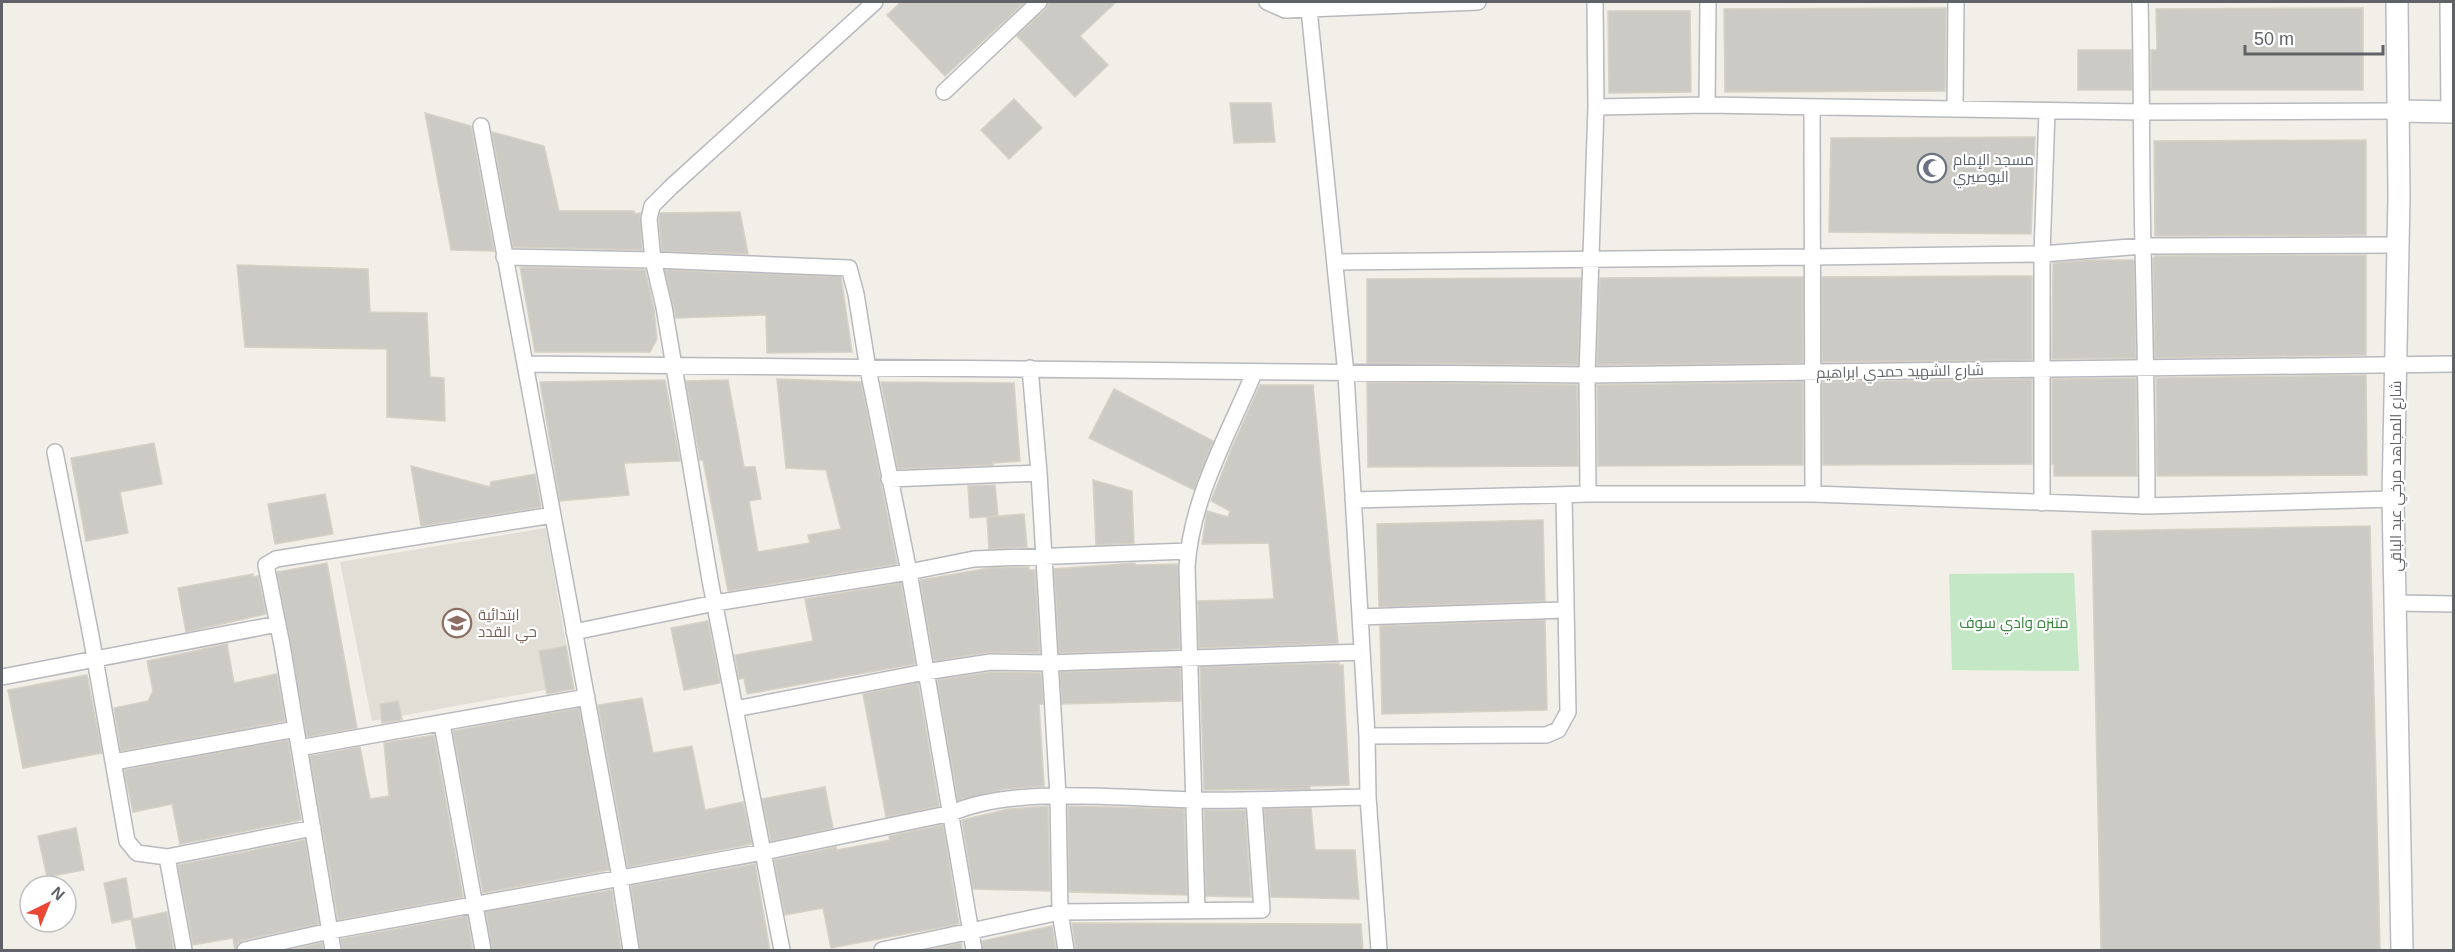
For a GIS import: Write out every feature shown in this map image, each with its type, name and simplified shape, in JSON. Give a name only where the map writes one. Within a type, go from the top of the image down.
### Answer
[{"type":"street","points":[[782,951],[715,603],[664,307],[653,260],[649,219],[652,206],[875,2]]},
{"type":"street","points":[[944,92],[1039,2]]},
{"type":"street","points":[[1267,2],[1284,10],[1478,2]]},
{"type":"street","points":[[1588,494],[1587,375],[1596,106],[1595,2]]},
{"type":"street","points":[[1707,105],[1708,2]]},
{"type":"street","points":[[1955,108],[1956,2]]},
{"type":"street","points":[[2140,2],[2147,369],[2147,506]]},
{"type":"street","name":"شارع المجاهد مرخي عبد الباقي","points":[[2397,2],[2397,245],[2393,499],[2402,951]]},
{"type":"street","points":[[1596,106],[1707,105],[2143,112],[2451,112],[2448,2]]},
{"type":"street","points":[[1309,9],[1346,374],[1367,736],[1368,797],[1379,951]]},
{"type":"street","points":[[1812,108],[1813,494]]},
{"type":"street","points":[[2042,503],[2042,254],[2047,111]]},
{"type":"street","points":[[481,126],[620,878],[631,951]]},
{"type":"street","points":[[1335,262],[2042,254],[2143,246],[2397,245]]},
{"type":"street","points":[[504,257],[849,268],[856,294],[868,369],[909,572],[974,951]]},
{"type":"street","name":"شارع الشهيد حمدي ابراهيم","points":[[525,364],[1587,375],[2454,364]]},
{"type":"street","points":[[1030,368],[1039,473],[1048,663],[1058,796],[1060,912],[1066,951]]},
{"type":"street","points":[[1197,911],[1188,551],[1201,497],[1254,373]]},
{"type":"street","points":[[54,452],[95,657],[127,841],[137,853],[167,857],[313,828]]},
{"type":"street","points":[[890,479],[1039,473]]},
{"type":"street","points":[[1353,500],[1588,494],[1813,494],[2147,506],[2393,499]]},
{"type":"street","points":[[1367,736],[1545,735],[1558,730],[1568,712],[1564,610],[1564,495]]},
{"type":"street","points":[[333,951],[266,565],[276,559],[553,515]]},
{"type":"street","points":[[574,632],[715,603],[909,572],[974,559],[1188,551]]},
{"type":"street","points":[[2396,603],[2454,604]]},
{"type":"street","points":[[1360,617],[1564,610]]},
{"type":"street","points":[[2,677],[95,657],[278,624]]},
{"type":"street","points":[[735,709],[925,672],[991,662],[1048,663],[1362,652]]},
{"type":"street","points":[[299,748],[587,697]]},
{"type":"street","points":[[442,724],[483,951]]},
{"type":"street","points":[[114,762],[296,729]]},
{"type":"street","points":[[245,951],[474,903],[764,852],[951,813],[971,804],[1058,796],[1194,800],[1368,797]]},
{"type":"street","points":[[882,951],[1060,912],[1262,910],[1254,800]]},
{"type":"street","points":[[167,857],[184,951]]},
{"type":"shaded area","name":"ابتدائية حي القدد","points":[[546,528],[573,685],[372,721],[340,562]]},
{"type":"green space","name":"متنزه وادي سوف","points":[[2074,573],[2079,671],[1952,670],[1949,574]]},
{"type":"building","points":[[901,2],[1025,2],[945,76],[887,15]]},
{"type":"building","points":[[1049,2],[1116,2],[1080,36],[1108,65],[1075,97],[1017,36],[1046,9]]},
{"type":"building","points":[[1946,8],[1945,91],[1725,92],[1724,9]]},
{"type":"building","points":[[2363,8],[2363,90],[2151,90],[2151,50],[2157,50],[2156,9]]},
{"type":"building","points":[[1608,11],[1690,11],[1691,92],[1609,93]]},
{"type":"building","points":[[2078,50],[2131,50],[2132,90],[2078,90]]},
{"type":"building","points":[[1014,99],[1042,128],[1009,159],[981,130]]},
{"type":"building","points":[[1230,103],[1271,103],[1275,142],[1234,143]]},
{"type":"building","points":[[425,113],[471,126],[494,251],[451,250]]},
{"type":"building","points":[[492,132],[544,146],[559,211],[634,211],[635,214],[640,213],[642,250],[513,247]]},
{"type":"building","name":"مسجد الإمام البوصيري","points":[[2035,137],[2031,234],[1829,232],[1831,138]]},
{"type":"building","points":[[2366,140],[2366,235],[2155,236],[2154,141]]},
{"type":"building","points":[[740,212],[748,254],[662,251],[660,213]]},
{"type":"building","points":[[2366,255],[2366,355],[2155,358],[2153,259],[2155,256]]},
{"type":"building","points":[[2134,260],[2136,358],[2052,359],[2053,263]]},
{"type":"building","points":[[237,265],[368,269],[370,312],[427,313],[430,377],[444,378],[445,421],[387,417],[387,349],[245,347]]},
{"type":"building","points":[[520,267],[645,270],[654,309],[657,339],[650,352],[535,352]]},
{"type":"building","points":[[665,270],[841,277],[852,352],[767,353],[766,315],[676,318]]},
{"type":"building","points":[[2032,276],[2032,360],[1822,362],[1822,277]]},
{"type":"building","points":[[1803,277],[1803,363],[1597,365],[1600,278]]},
{"type":"building","points":[[1581,278],[1578,365],[1367,363],[1367,279]]},
{"type":"building","points":[[2366,375],[2367,475],[2157,476],[2156,378]]},
{"type":"building","points":[[2136,378],[2137,476],[2054,476],[2052,379]]},
{"type":"building","points":[[777,379],[861,382],[897,564],[728,591],[686,381],[728,380],[744,467],[755,467],[761,499],[749,501],[758,552],[810,543],[808,535],[841,529],[826,470],[786,468]]},
{"type":"building","points":[[2032,379],[2032,464],[1823,465],[1822,382]]},
{"type":"building","points":[[665,380],[680,461],[624,463],[629,495],[560,501],[540,382]]},
{"type":"building","points":[[881,382],[1014,383],[1020,461],[993,463],[993,465],[898,469]]},
{"type":"building","points":[[1367,382],[1577,385],[1578,466],[1368,467]]},
{"type":"building","points":[[1803,382],[1803,465],[1598,466],[1597,385]]},
{"type":"building","points":[[1260,385],[1313,385],[1338,643],[1199,648],[1198,601],[1274,599],[1269,543],[1202,544],[1207,511],[1228,517],[1230,511],[1211,501]]},
{"type":"building","points":[[1114,389],[1213,441],[1194,490],[1089,438]]},
{"type":"building","points":[[154,443],[162,484],[120,492],[128,533],[86,541],[71,458]]},
{"type":"building","points":[[411,466],[490,487],[491,482],[535,474],[541,507],[421,526]]},
{"type":"building","points":[[1093,480],[1132,491],[1134,543],[1096,545]]},
{"type":"building","points":[[995,485],[998,516],[970,518],[968,486]]},
{"type":"building","points":[[325,494],[333,534],[275,544],[268,504]]},
{"type":"building","points":[[1024,514],[1027,547],[989,549],[987,517]]},
{"type":"building","points":[[1543,520],[1545,601],[1379,607],[1377,524]]},
{"type":"building","points":[[2370,526],[2380,951],[2101,951],[2092,531]]},
{"type":"building","points":[[327,563],[357,728],[307,737],[277,572]]},
{"type":"building","points":[[1135,563],[1135,565],[1178,564],[1180,649],[1059,653],[1054,569]]},
{"type":"building","points":[[1029,567],[1029,570],[1035,570],[1040,653],[990,652],[934,661],[920,580],[989,568]]},
{"type":"building","points":[[253,574],[253,577],[258,576],[266,614],[186,632],[178,588]]},
{"type":"building","points":[[901,583],[915,664],[747,694],[744,678],[739,679],[735,655],[813,641],[805,599]]},
{"type":"building","points":[[1545,620],[1547,710],[1382,714],[1380,626]]},
{"type":"building","points":[[708,621],[720,683],[684,690],[671,628]]},
{"type":"building","points":[[227,644],[234,683],[277,674],[285,721],[121,751],[114,708],[148,701],[153,691],[147,661]]},
{"type":"building","points":[[566,646],[574,689],[547,694],[539,651]]},
{"type":"building","points":[[1339,663],[1343,665],[1349,785],[1310,786],[1310,789],[1204,790],[1200,667]]},
{"type":"building","points":[[1180,668],[1181,701],[1062,704],[1060,672]]},
{"type":"building","points":[[992,672],[1041,673],[1043,704],[1039,704],[1044,786],[1005,789],[958,801],[937,680]]},
{"type":"building","points":[[87,675],[102,753],[23,768],[8,690]]},
{"type":"building","points":[[918,683],[939,806],[886,817],[863,694]]},
{"type":"building","points":[[642,698],[653,753],[692,746],[705,810],[743,802],[752,844],[628,867],[598,705]]},
{"type":"building","points":[[398,701],[402,720],[382,723],[380,704]]},
{"type":"building","points":[[579,708],[609,870],[483,893],[453,731]]},
{"type":"building","points":[[434,735],[463,897],[338,920],[310,756],[360,747],[370,799],[389,796],[384,743]]},
{"type":"building","points":[[288,740],[301,820],[180,844],[172,804],[133,812],[124,770]]},
{"type":"building","points":[[825,787],[833,828],[771,841],[762,799]]},
{"type":"building","points":[[1048,806],[1050,891],[973,889],[962,820],[1008,809]]},
{"type":"building","points":[[1068,806],[1184,809],[1187,895],[1069,892]]},
{"type":"building","points":[[1311,808],[1315,850],[1355,850],[1359,899],[1271,897],[1264,809]]},
{"type":"building","points":[[1204,810],[1245,810],[1251,897],[1206,896]]},
{"type":"building","points":[[943,825],[959,924],[831,948],[823,908],[785,915],[774,860],[836,847],[837,850],[890,840],[889,836]]},
{"type":"building","points":[[76,828],[84,870],[46,874],[38,836]]},
{"type":"building","points":[[305,840],[319,924],[243,940],[238,943],[235,951],[233,938],[193,945],[178,865]]},
{"type":"building","points":[[755,864],[770,951],[640,951],[631,886]]},
{"type":"building","points":[[126,878],[133,919],[167,912],[174,951],[137,951],[131,919],[112,923],[104,883]]},
{"type":"building","points":[[612,890],[621,951],[492,951],[486,912]]},
{"type":"building","points":[[467,916],[473,951],[342,951],[341,939]]},
{"type":"building","points":[[1072,923],[1361,924],[1363,951],[1076,951]]},
{"type":"building","points":[[1052,926],[1056,951],[983,951],[982,941]]},
{"type":"building","points":[[322,943],[323,951],[287,951]]},
{"type":"building","points":[[961,943],[962,951],[926,951]]},
{"type":"place","name":"مسجد الإمام البوصيري","points":[[1932,168]]},
{"type":"place","name":"ابتدائية حي القدد","points":[[457,623]]}]
